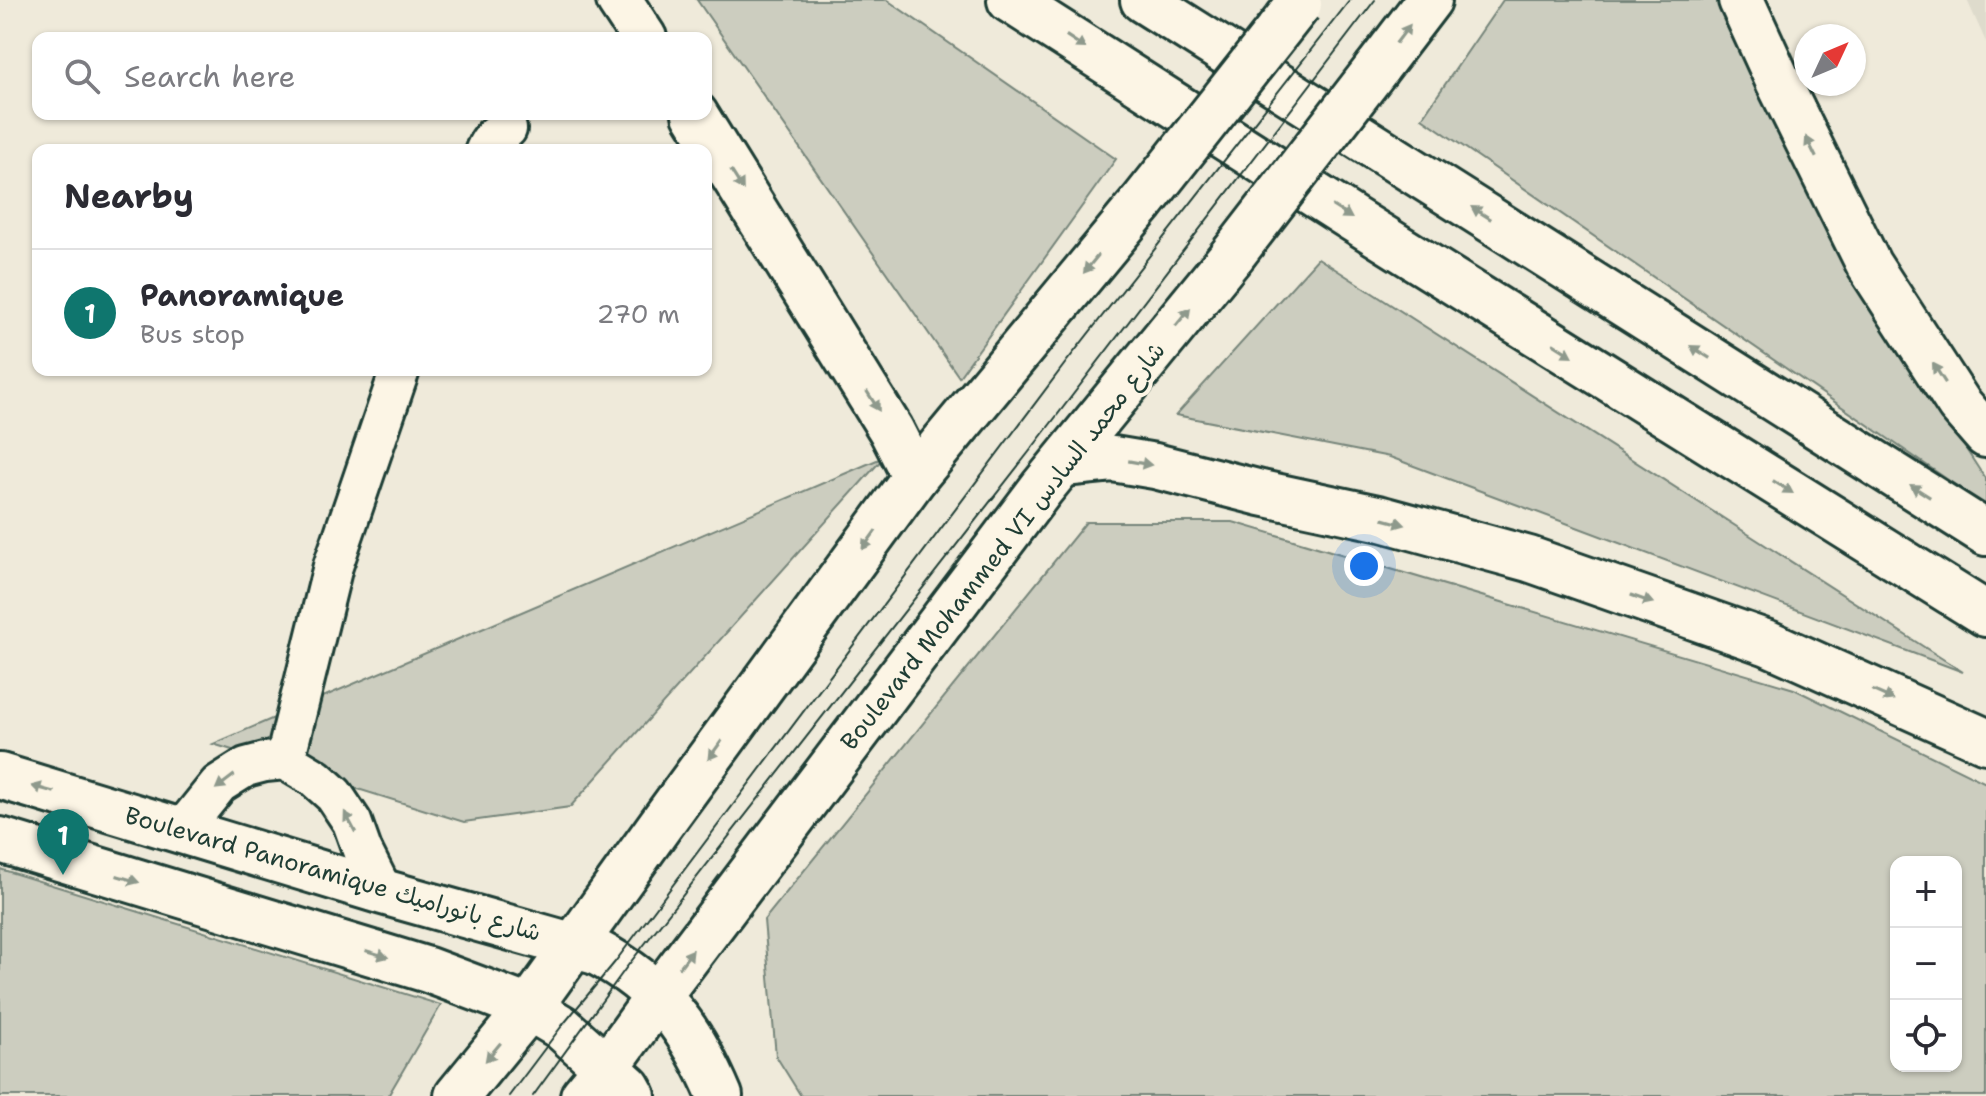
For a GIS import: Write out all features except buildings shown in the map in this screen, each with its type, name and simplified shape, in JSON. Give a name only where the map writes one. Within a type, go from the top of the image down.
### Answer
[{"type":"main road","points":[[619,0],[640,32]]},
{"type":"main road","points":[[1010,0],[1353,219],[1986,614]]},
{"type":"main road","points":[[1143,0],[1986,533]]},
{"type":"main road","name":"Boulevard Mohammed VI شارع محمد السادس","points":[[608,1086],[659,995],[1032,501],[1234,253],[1429,0]]},
{"type":"main road","points":[[1741,0],[1869,265],[1959,404],[1986,435]]},
{"type":"main road","points":[[457,1096],[529,1008],[915,477],[1141,204],[1300,2]]},
{"type":"main road","points":[[699,120],[891,430],[915,477]]},
{"type":"main road","points":[[1063,464],[1113,459],[1155,466],[1382,519],[1529,559],[1768,643],[1986,741]]},
{"type":"main road","name":"Boulevard Panoramique شارع بانوراميك","points":[[0,776],[383,892],[596,952],[626,968],[659,995],[709,1069],[720,1096]]},
{"type":"main road","points":[[0,840],[428,970],[529,1008],[561,1027],[608,1086]]},
{"type":"street","points":[[285,760],[333,566],[398,376]]},
{"type":"street","points":[[182,830],[219,784],[246,767],[285,760],[315,778],[334,795],[352,822],[383,892]]},
{"type":"shaded area","points":[[697,0],[887,0],[1116,159],[959,377]]},
{"type":"shaded area","points":[[1503,0],[1728,0],[1867,296],[1986,480],[1986,506],[1422,118]]},
{"type":"shaded area","points":[[1967,0],[1986,0],[1986,42]]},
{"type":"shaded area","points":[[1318,258],[1963,672],[1390,457],[1176,415]]},
{"type":"shaded area","points":[[884,457],[570,807],[464,822],[213,744]]},
{"type":"shaded area","points":[[1086,522],[1233,522],[1794,689],[1986,783],[1986,1096],[801,1096],[776,1056],[764,920]]},
{"type":"shaded area","points":[[0,869],[441,1005],[388,1096],[0,1096]]},
{"type":"tram line","points":[[509,1096],[615,962],[1067,361],[1350,0]]},
{"type":"tram line","points":[[533,1096],[626,968],[1029,452],[1375,0]]},
{"type":"place","name":"Panoramique","points":[[63,875]]}]
